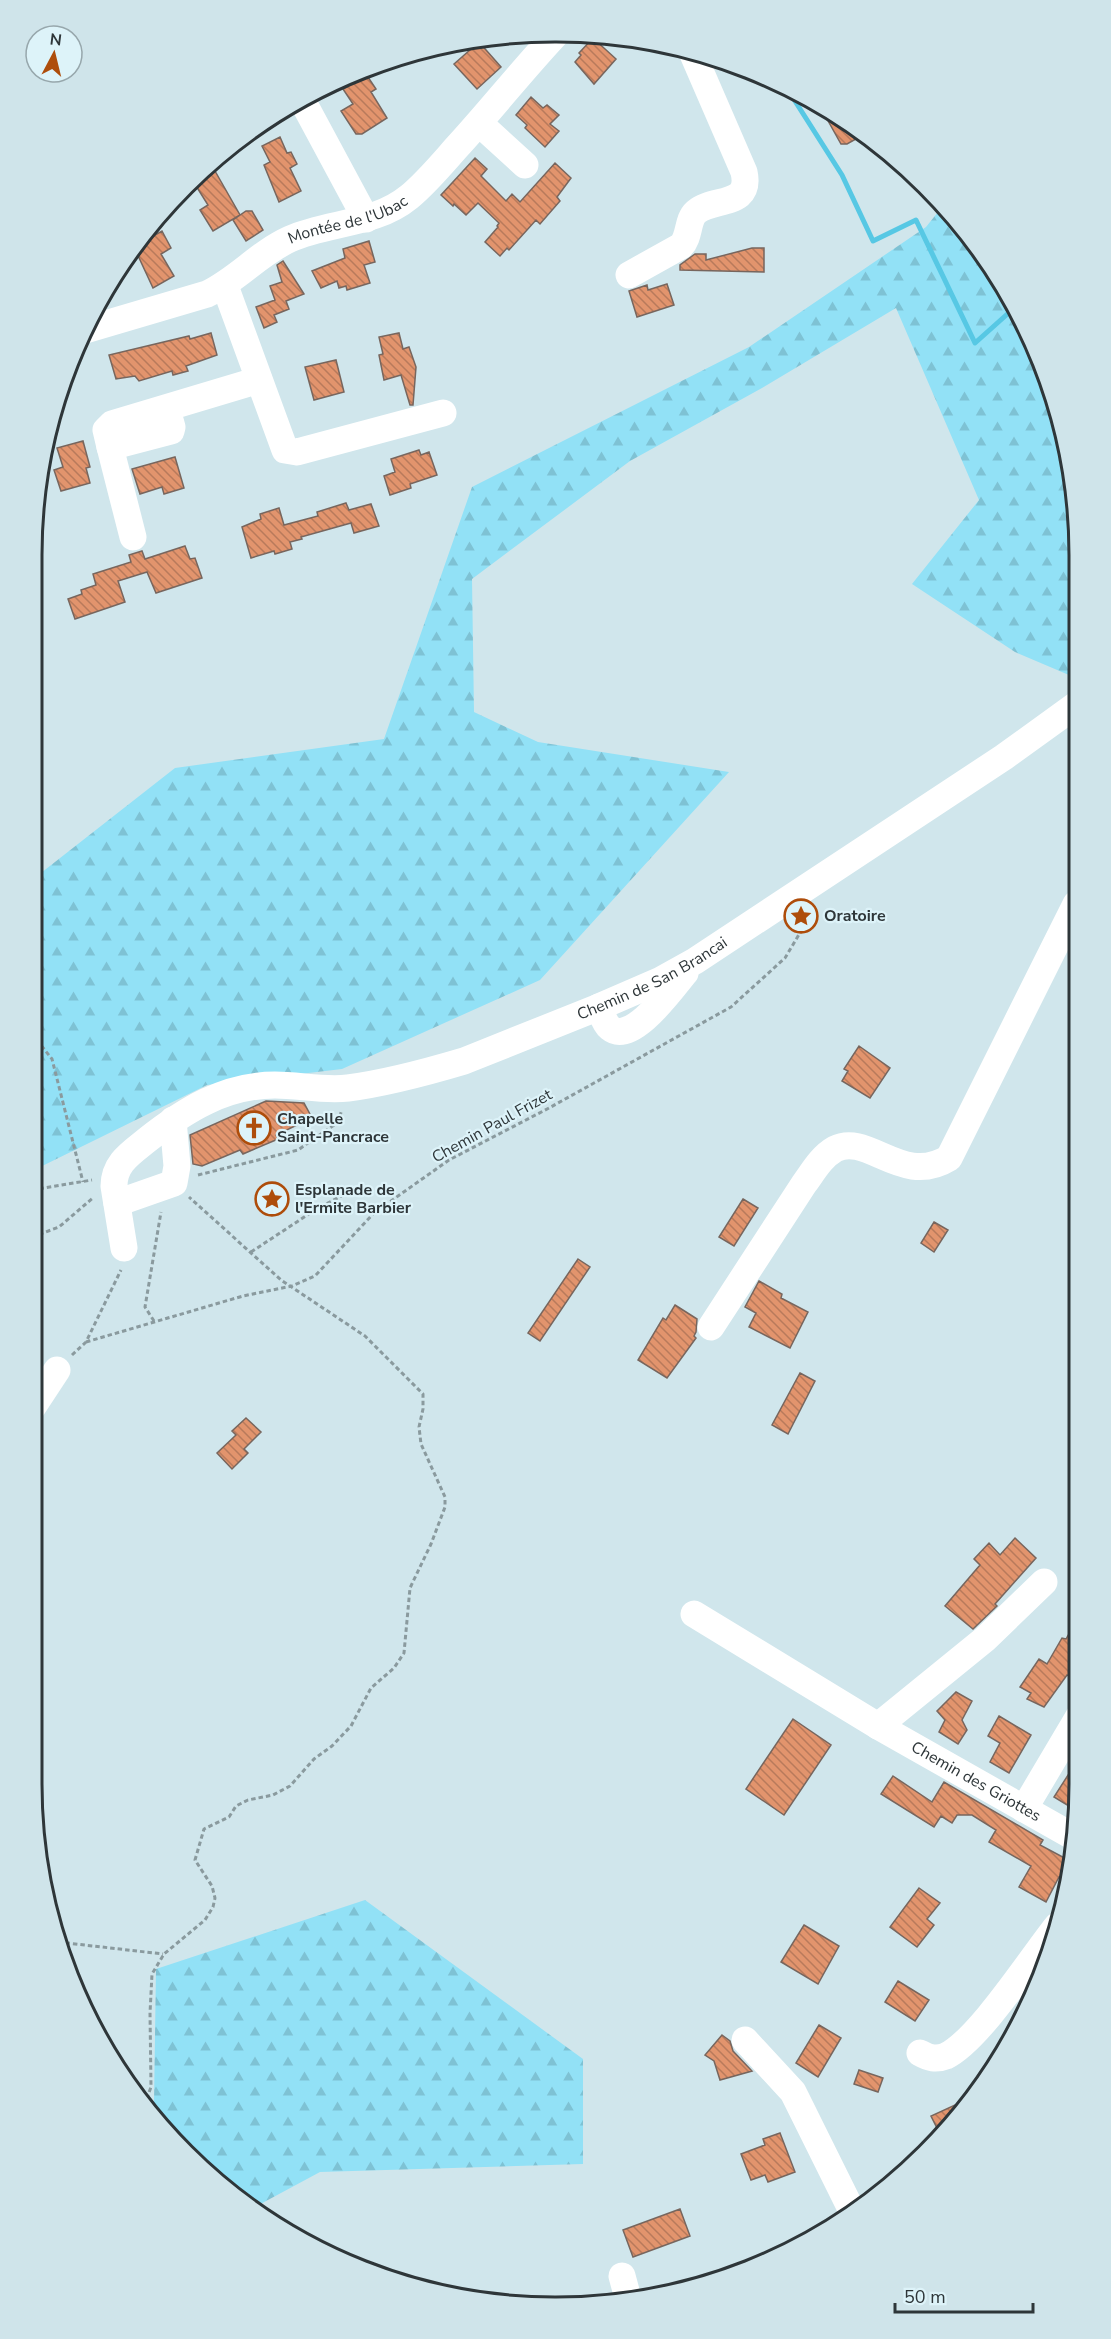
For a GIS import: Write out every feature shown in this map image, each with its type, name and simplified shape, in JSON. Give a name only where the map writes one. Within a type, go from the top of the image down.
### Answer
[{"type":"street","name":"Montée de l'Ubac","points":[[97,324],[186,301],[225,286],[278,245],[309,232],[366,219],[389,210],[408,198],[425,183],[479,123],[541,42]]},
{"type":"street","points":[[629,275],[681,246],[686,241],[694,213],[699,209],[736,197],[743,191],[746,184],[744,172],[696,61]]},
{"type":"street","points":[[306,107],[366,219]]},
{"type":"street","points":[[479,123],[525,165]]},
{"type":"street","points":[[225,286],[282,447],[289,452],[297,452],[444,413]]},
{"type":"street","points":[[133,537],[110,447],[171,430],[166,409],[258,380]]},
{"type":"street","name":"Chemin de San Brancai","points":[[114,1177],[123,1159],[173,1120],[223,1093],[250,1087],[275,1085],[349,1088],[464,1061],[599,1007],[612,1029],[619,1031],[632,1029],[647,1017],[695,961],[1004,757],[1069,710]]},
{"type":"street","points":[[711,1327],[804,1184],[821,1161],[835,1149],[848,1146],[860,1147],[895,1163],[911,1166],[932,1167],[949,1158],[1069,918]]},
{"type":"street","points":[[117,1203],[170,1185],[177,1166],[173,1120]]},
{"type":"street","points":[[114,1177],[124,1248]]},
{"type":"street","points":[[42,1393],[57,1370]]},
{"type":"street","points":[[878,1726],[985,1639],[1044,1582]]},
{"type":"street","name":"Chemin des Griottes","points":[[694,1614],[878,1726],[1067,1833]]},
{"type":"street","points":[[1024,1809],[1069,1733]]},
{"type":"street","points":[[920,2053],[934,2059],[947,2055],[957,2048],[993,2010],[1044,1944]]},
{"type":"street","points":[[745,2040],[793,2092],[849,2204]]},
{"type":"path","name":"Chemin Paul Frizet","points":[[86,1342],[243,1296],[292,1286],[315,1276],[374,1213],[449,1160],[549,1108],[731,1007],[785,958],[814,909]]},
{"type":"path","points":[[42,1046],[52,1059],[83,1182]]},
{"type":"path","points":[[170,1185],[298,1150],[337,1123],[349,1088]]},
{"type":"path","points":[[42,1188],[114,1177]]},
{"type":"path","points":[[42,1233],[59,1227],[114,1177]]},
{"type":"path","points":[[148,2096],[151,2087],[152,1974],[164,1954],[205,1920],[213,1907],[213,1886],[195,1860],[204,1829],[229,1817],[236,1806],[248,1800],[273,1795],[290,1786],[314,1759],[332,1746],[351,1726],[371,1688],[394,1668],[404,1653],[410,1588],[445,1507],[445,1497],[421,1444],[419,1427],[423,1409],[423,1394],[365,1336],[281,1280],[170,1185]]},
{"type":"path","points":[[154,1321],[145,1307],[170,1185]]},
{"type":"path","points":[[251,1252],[315,1210],[358,1187]]},
{"type":"path","points":[[57,1370],[86,1342],[118,1279],[124,1261],[124,1248]]},
{"type":"path","points":[[67,1943],[164,1954]]},
{"type":"green space","points":[[938,212],[963,243],[982,270],[1016,328],[1042,390],[1052,423],[1065,488],[1069,556],[1069,675],[1015,652],[912,584],[979,500],[896,308],[762,388],[630,461],[472,579],[474,712],[538,742],[729,772],[540,980],[342,1069],[207,1085],[42,1166],[42,872],[175,768],[384,739],[472,487],[749,347],[926,227]]},
{"type":"green space","points":[[365,1900],[583,2059],[583,2164],[320,2172],[261,2204],[217,2170],[192,2147],[154,2103],[156,1969]]},
{"type":"building","points":[[588,43],[599,44],[616,59],[594,84],[575,62],[581,55],[579,53]]},
{"type":"building","points":[[483,47],[501,67],[477,89],[454,64],[471,49]]},
{"type":"building","points":[[368,77],[376,89],[371,92],[387,118],[362,134],[356,134],[341,111],[353,104],[343,89]]},
{"type":"building","points":[[531,97],[543,108],[547,105],[559,115],[550,124],[559,131],[545,147],[525,128],[527,125],[516,115]]},
{"type":"building","points":[[828,121],[856,139],[847,144],[841,144]]},
{"type":"building","points":[[280,137],[287,153],[291,152],[297,164],[290,168],[301,191],[279,202],[264,165],[270,162],[262,146]]},
{"type":"building","points":[[475,158],[487,169],[481,176],[506,201],[512,194],[520,202],[555,163],[571,178],[557,197],[560,201],[540,224],[536,220],[509,250],[507,248],[500,256],[485,242],[499,223],[478,203],[466,215],[441,195]]},
{"type":"building","points":[[215,171],[240,215],[213,231],[200,210],[208,205],[197,187]]},
{"type":"building","points":[[246,211],[252,211],[263,230],[246,241],[233,220]]},
{"type":"building","points":[[162,231],[171,248],[161,254],[174,276],[153,288],[138,257],[154,236]]},
{"type":"building","points":[[369,241],[375,262],[364,265],[370,283],[347,290],[346,286],[339,288],[337,281],[321,288],[312,271],[345,258],[343,249]]},
{"type":"building","points":[[752,248],[764,248],[764,272],[680,270],[680,265],[695,254],[706,254],[706,260]]},
{"type":"building","points":[[283,261],[304,294],[286,301],[289,309],[274,315],[277,322],[264,328],[256,307],[275,300],[270,286],[282,282],[277,265]]},
{"type":"building","points":[[667,284],[674,305],[637,317],[629,291],[647,285],[648,290]]},
{"type":"building","points":[[211,333],[217,355],[186,366],[188,371],[173,375],[172,371],[139,381],[135,376],[116,379],[109,355]]},
{"type":"building","points":[[399,333],[403,349],[409,347],[416,367],[413,405],[410,405],[401,375],[384,380],[379,355],[383,354],[379,337]]},
{"type":"building","points":[[336,360],[344,392],[314,400],[305,367]]},
{"type":"building","points":[[83,441],[90,467],[86,468],[90,483],[61,491],[54,470],[63,467],[57,448]]},
{"type":"building","points":[[419,450],[421,455],[429,452],[437,475],[410,484],[411,488],[390,495],[384,476],[395,472],[391,459]]},
{"type":"building","points":[[175,457],[184,488],[164,494],[162,487],[140,494],[132,469]]},
{"type":"building","points":[[346,503],[349,510],[371,504],[379,526],[354,533],[351,523],[301,537],[302,539],[290,542],[292,549],[275,554],[274,551],[251,558],[242,527],[261,519],[260,514],[279,508],[284,525],[318,516],[317,512]]},
{"type":"building","points":[[185,546],[190,559],[195,558],[202,578],[156,593],[147,572],[118,581],[125,602],[75,619],[68,599],[82,594],[81,590],[96,585],[93,574],[131,562],[129,555],[142,551],[145,559]]},
{"type":"building","points":[[859,1046],[890,1068],[870,1098],[842,1081],[848,1071],[844,1069]]},
{"type":"building","name":"Chapelle Saint-Pancrace","points":[[266,1101],[304,1103],[312,1118],[276,1135],[278,1139],[243,1154],[240,1150],[202,1166],[193,1164],[190,1135]]},
{"type":"building","points":[[743,1199],[758,1208],[734,1246],[719,1237]]},
{"type":"building","points":[[934,1222],[948,1230],[934,1252],[921,1243]]},
{"type":"building","points":[[578,1259],[590,1267],[540,1341],[528,1333]]},
{"type":"building","points":[[759,1281],[782,1294],[781,1298],[808,1312],[790,1348],[749,1327],[756,1313],[745,1307]]},
{"type":"building","points":[[675,1305],[697,1319],[694,1336],[696,1338],[667,1378],[638,1360],[663,1318],[666,1320]]},
{"type":"building","points":[[800,1373],[815,1381],[788,1434],[772,1425]]},
{"type":"building","points":[[246,1418],[261,1432],[244,1449],[248,1453],[232,1469],[217,1453],[236,1435],[232,1431]]},
{"type":"building","points":[[1015,1538],[1036,1558],[995,1604],[997,1606],[973,1629],[945,1606],[980,1565],[974,1559],[989,1543],[1000,1555]]},
{"type":"building","points":[[1069,1634],[1069,1676],[1067,1675],[1044,1707],[1027,1699],[1031,1693],[1020,1687],[1039,1659],[1047,1664],[1062,1638],[1066,1639]]},
{"type":"building","points":[[956,1692],[972,1701],[962,1720],[967,1730],[958,1744],[939,1732],[945,1720],[937,1711]]},
{"type":"building","points":[[999,1716],[1031,1735],[1009,1773],[990,1762],[1000,1743],[988,1736]]},
{"type":"building","points":[[793,1719],[831,1745],[784,1815],[746,1789]]},
{"type":"building","points":[[1069,1774],[1068,1806],[1054,1797]]},
{"type":"building","points":[[893,1776],[932,1802],[944,1782],[1043,1840],[1040,1845],[1064,1858],[1060,1878],[1046,1902],[1019,1887],[1031,1866],[989,1842],[996,1830],[972,1815],[957,1815],[952,1823],[941,1816],[934,1827],[881,1794]]},
{"type":"building","points":[[919,1888],[940,1903],[927,1919],[934,1925],[917,1947],[890,1927]]},
{"type":"building","points":[[804,1925],[839,1946],[818,1984],[781,1962]]},
{"type":"building","points":[[898,1981],[929,2000],[915,2021],[885,2002]]},
{"type":"building","points":[[819,2025],[841,2038],[818,2077],[796,2063]]},
{"type":"building","points":[[722,2035],[730,2041],[733,2051],[752,2071],[720,2080],[714,2061],[705,2055]]},
{"type":"building","points":[[859,2070],[883,2078],[878,2092],[854,2084]]},
{"type":"building","points":[[956,2104],[937,2128],[931,2116]]},
{"type":"building","points":[[780,2133],[795,2172],[768,2182],[765,2175],[751,2180],[741,2154],[765,2145],[763,2139]]},
{"type":"building","points":[[680,2209],[690,2236],[633,2257],[623,2230]]},
{"type":"waterway","points":[[796,102],[842,175],[873,241],[916,220],[975,343],[1008,313]]},
{"type":"place","name":"Oratoire","points":[[801,916]]},
{"type":"place","name":"Chapelle Saint-Pancrace","points":[[254,1128]]},
{"type":"place","name":"Esplanade de l'Ermite Barbier","points":[[272,1199]]}]
